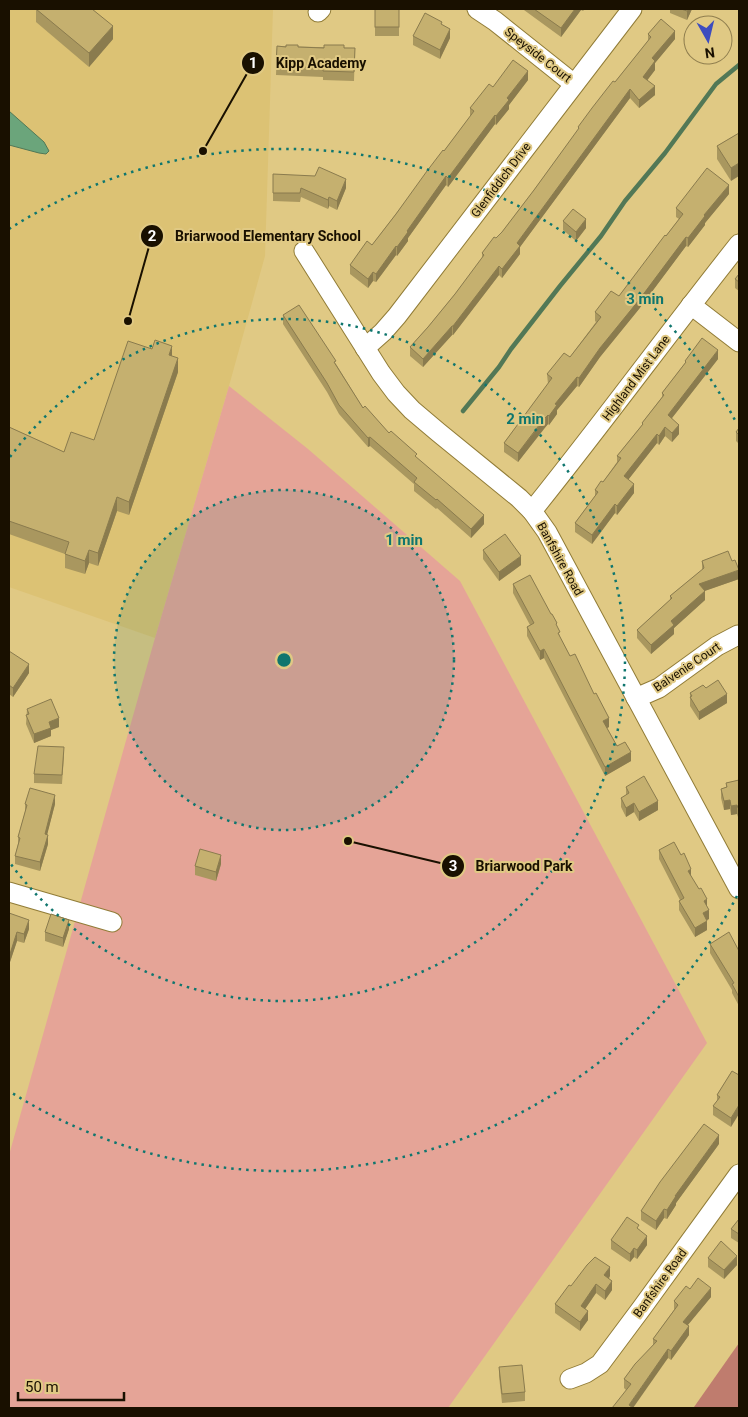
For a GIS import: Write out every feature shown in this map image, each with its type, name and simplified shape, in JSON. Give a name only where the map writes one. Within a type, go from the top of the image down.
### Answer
[{"type":"street","name":"Speyside Court","points":[[477,9],[495,21],[574,84]]},
{"type":"street","name":"Glenfiddich Drive","points":[[365,348],[384,332],[632,9]]},
{"type":"street","name":"Highland Mist Lane","points":[[532,511],[576,457],[739,244]]},
{"type":"street","name":"Banfshire Road","points":[[304,252],[381,373],[412,410],[519,498],[532,511],[547,532],[636,698],[732,858],[739,889]]},
{"type":"street","points":[[691,305],[739,342]]},
{"type":"street","name":"Balvenie Court","points":[[636,698],[659,688],[717,646],[738,636]]},
{"type":"street","points":[[9,892],[112,922]]},
{"type":"street","name":"Banfshire Road","points":[[570,1379],[586,1373],[600,1364],[739,1174]]},
{"type":"shaded area","points":[[9,9],[273,9],[265,256],[155,638],[9,587]]},
{"type":"shaded area","points":[[9,111],[44,142],[49,151],[46,154],[9,145]]},
{"type":"shaded area","points":[[229,386],[308,449],[460,581],[707,1043],[448,1408],[9,1408],[9,1155],[155,638]]},
{"type":"shaded area","points":[[739,1343],[739,1408],[694,1408],[694,1407]]},
{"type":"building","points":[[36,9],[92,9],[113,26],[89,53]]},
{"type":"building","points":[[375,9],[399,9],[399,27],[375,27]]},
{"type":"building","points":[[534,9],[575,9],[561,28]]},
{"type":"building","points":[[425,13],[442,22],[441,24],[450,29],[440,50],[413,36]]},
{"type":"building","points":[[661,19],[675,31],[652,58],[655,61],[643,77],[655,86],[639,100],[630,89],[517,243],[520,246],[502,269],[499,266],[453,326],[423,359],[410,347],[455,294],[484,255],[482,253],[494,237],[496,238],[502,232],[592,108],[651,37],[648,34]]},
{"type":"building","points":[[286,45],[324,48],[324,45],[344,45],[344,48],[355,48],[354,72],[323,71],[323,68],[276,66],[277,46],[286,47]]},
{"type":"building","points":[[513,60],[528,71],[507,98],[509,100],[495,115],[448,178],[446,176],[408,232],[376,274],[373,272],[368,279],[350,265],[367,241],[372,245],[474,111],[470,108],[489,84],[493,87]]},
{"type":"building","points":[[739,133],[739,163],[731,168],[717,146]]},
{"type":"building","points":[[319,167],[346,179],[337,201],[329,197],[328,200],[301,188],[300,193],[273,193],[273,174],[315,176]]},
{"type":"building","points":[[707,168],[729,185],[688,238],[686,237],[579,378],[577,377],[555,404],[557,405],[549,416],[543,420],[518,453],[504,443],[552,378],[547,374],[564,353],[570,357],[601,317],[595,312],[611,291],[619,296],[666,236],[683,214],[676,208]]},
{"type":"building","points":[[573,209],[586,219],[576,232],[563,221]]},
{"type":"building","points":[[739,274],[739,282],[735,279]]},
{"type":"building","points":[[299,305],[336,361],[334,362],[363,408],[365,406],[389,433],[391,431],[417,454],[415,456],[484,515],[471,529],[437,499],[414,482],[417,478],[370,437],[368,438],[339,405],[283,315]]},
{"type":"building","points":[[702,338],[718,350],[668,415],[679,425],[672,433],[665,427],[659,436],[657,434],[624,476],[634,484],[617,506],[615,504],[592,535],[575,523],[598,492],[595,490],[601,481],[603,482],[621,458],[617,456],[664,395],[662,393]]},
{"type":"building","points":[[155,340],[172,346],[169,355],[178,358],[129,502],[117,497],[98,553],[89,550],[85,561],[65,554],[69,542],[9,521],[9,427],[64,452],[71,432],[94,440],[128,341],[152,349]]},
{"type":"building","points":[[505,534],[521,556],[499,572],[483,550]]},
{"type":"building","points":[[728,551],[732,561],[735,560],[739,570],[699,584],[705,591],[671,621],[674,625],[651,645],[637,630],[672,598],[670,596],[704,568],[702,561]]},
{"type":"building","points":[[530,575],[557,623],[560,632],[558,633],[570,656],[575,654],[594,694],[596,693],[609,718],[603,721],[617,746],[625,742],[631,752],[605,767],[544,649],[540,651],[527,627],[534,623],[513,584]]},
{"type":"building","points":[[9,651],[29,664],[13,688],[9,685]]},
{"type":"building","points":[[718,680],[727,694],[699,712],[690,697],[692,696],[690,693],[703,685],[706,688]]},
{"type":"building","points":[[51,699],[59,718],[49,722],[51,728],[34,734],[26,715],[29,714],[27,709]]},
{"type":"building","points":[[38,746],[64,747],[62,775],[34,774]]},
{"type":"building","points":[[644,776],[658,801],[639,812],[634,803],[626,808],[621,798],[629,793],[626,787]]},
{"type":"building","points":[[739,780],[738,808],[737,805],[731,806],[730,800],[724,801],[721,789],[727,787],[726,783]]},
{"type":"building","points":[[30,788],[55,795],[45,834],[48,835],[40,862],[15,856]]},
{"type":"building","points":[[674,842],[681,855],[684,853],[691,869],[688,871],[707,899],[704,901],[709,910],[703,913],[707,921],[695,928],[679,901],[684,898],[659,850]]},
{"type":"building","points":[[200,849],[221,855],[216,872],[195,866]]},
{"type":"building","points":[[9,913],[29,920],[24,934],[17,932],[9,957]]},
{"type":"building","points":[[51,914],[69,920],[63,938],[45,932]]},
{"type":"building","points":[[729,932],[739,951],[739,997],[732,984],[734,983],[710,944]]},
{"type":"building","points":[[732,1071],[739,1075],[739,1105],[731,1118],[713,1106],[720,1097],[717,1095]]},
{"type":"building","points":[[704,1124],[719,1135],[667,1210],[664,1209],[656,1221],[641,1211],[660,1182]]},
{"type":"building","points":[[627,1217],[639,1225],[637,1228],[647,1236],[637,1250],[634,1248],[630,1254],[611,1240]]},
{"type":"building","points":[[739,1219],[739,1234],[731,1229]]},
{"type":"building","points":[[721,1241],[737,1256],[724,1270],[708,1258]]},
{"type":"building","points":[[595,1257],[610,1267],[604,1275],[612,1281],[605,1291],[596,1284],[581,1306],[588,1311],[580,1322],[555,1304],[569,1285],[571,1286]]},
{"type":"building","points":[[698,1278],[711,1288],[683,1322],[689,1326],[671,1351],[668,1349],[629,1405],[633,1408],[612,1408],[631,1384],[624,1379],[635,1364],[657,1341],[653,1339],[678,1305],[674,1301],[686,1286],[690,1289]]},
{"type":"building","points":[[522,1365],[525,1392],[502,1394],[499,1367]]},
{"type":"waterway","points":[[463,411],[601,236],[625,201],[665,153],[716,84],[739,65]]},
{"type":"place","name":"Kipp Academy","points":[[203,151]]},
{"type":"place","name":"Briarwood Elementary School","points":[[128,321]]},
{"type":"place","name":"Briarwood Park","points":[[348,841]]}]
